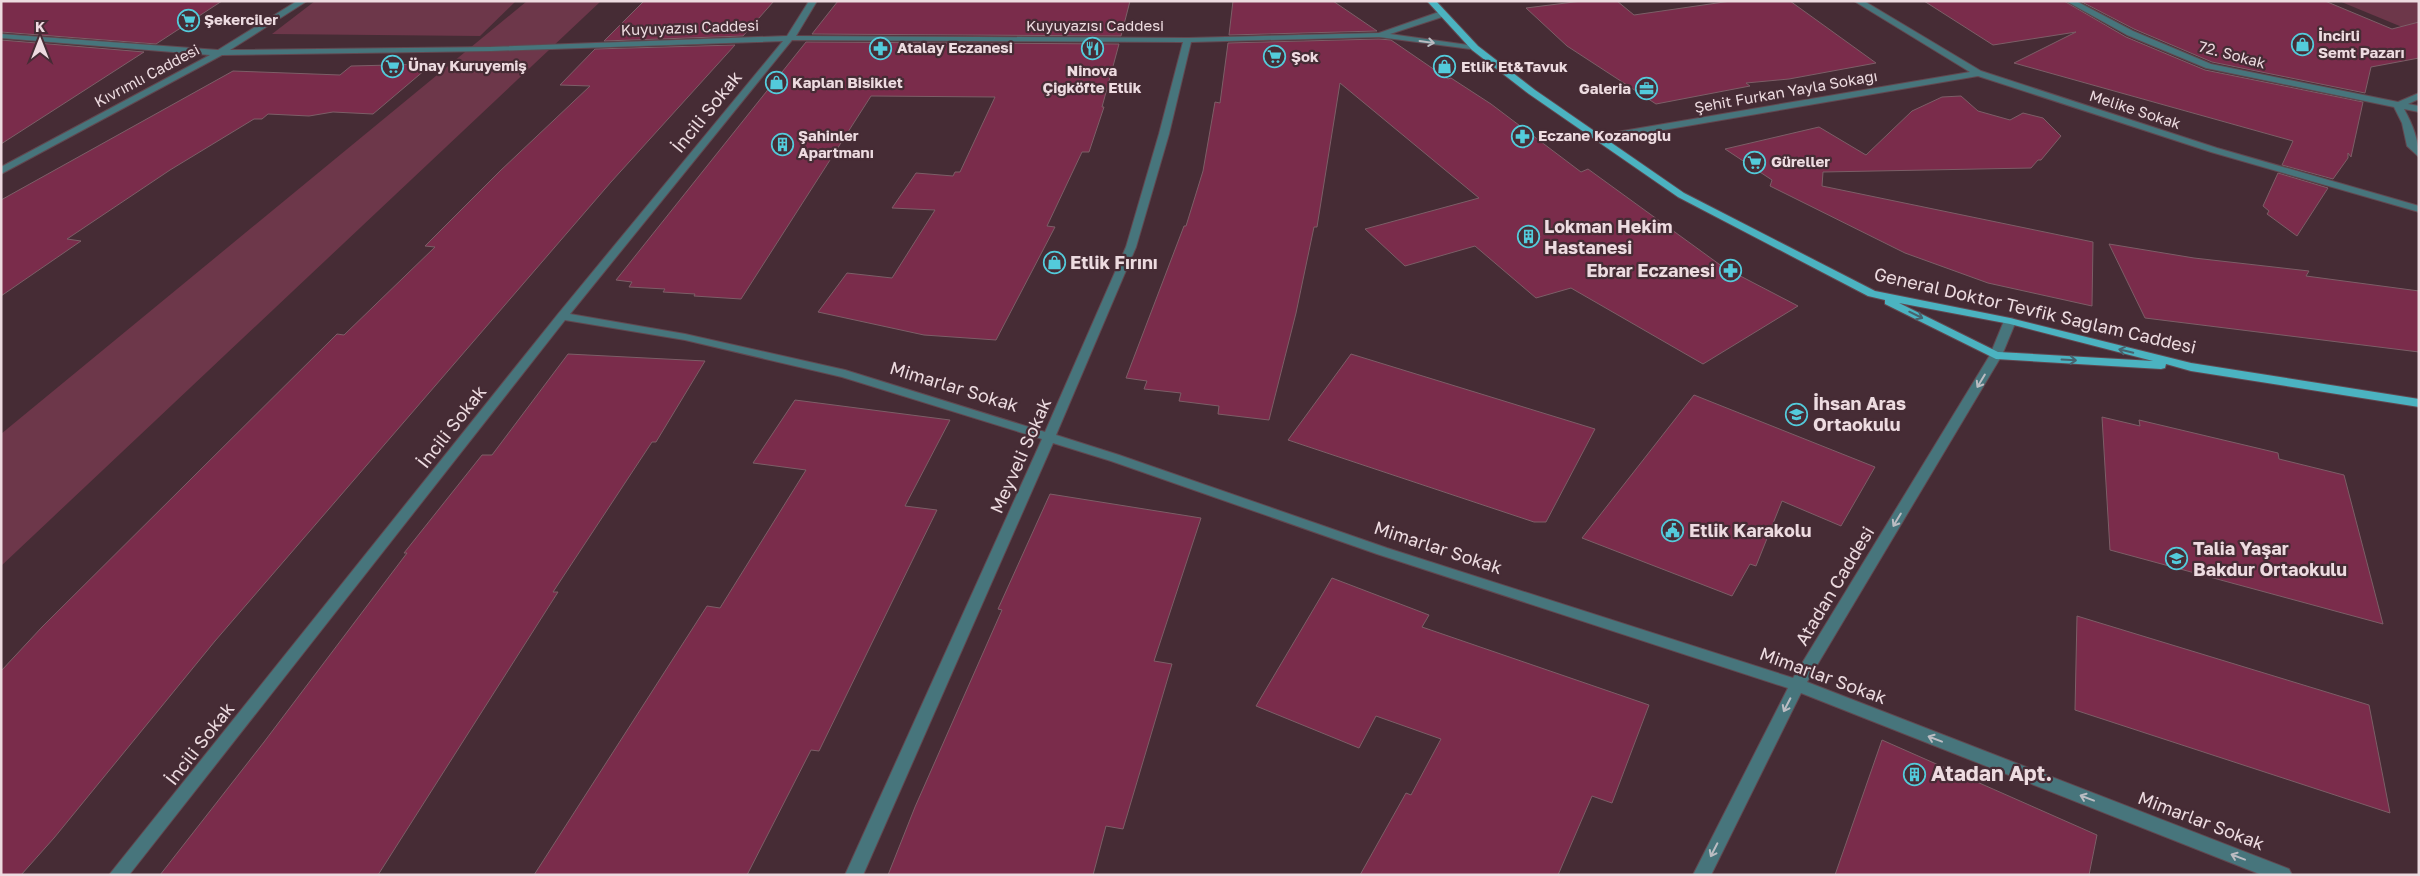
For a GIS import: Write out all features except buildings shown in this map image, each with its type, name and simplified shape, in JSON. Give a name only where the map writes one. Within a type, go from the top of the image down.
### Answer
[{"type":"main road","name":"General Doktor Tevfik Sağlam Caddesi","points":[[1431,1],[1475,48],[1532,92],[1682,195],[1715,214],[1872,294],[2010,322],[2191,367],[2419,402]]},
{"type":"main road","points":[[1872,294],[1996,355],[2191,367]]},
{"type":"street","name":"Kıvrımlı Caddesi","points":[[1,172],[88,122],[220,52],[303,1]]},
{"type":"street","name":"İncili Sokak","points":[[118,875],[562,316],[790,38],[813,1]]},
{"type":"street","name":"Melike Sokak","points":[[1858,1],[1978,73],[2214,150],[2419,209]]},
{"type":"street","name":"72. Sokak","points":[[2070,1],[2130,33],[2210,66],[2419,109]]},
{"type":"street","points":[[1379,35],[1442,14]]},
{"type":"street","name":"Kuyuyazısı Caddesi","points":[[1,36],[220,52],[491,49],[790,38],[1188,40],[1379,35]]},
{"type":"street","points":[[1379,35],[1475,48]]},
{"type":"street","name":"Meyveli Sokak","points":[[854,875],[1131,248],[1164,134],[1188,40]]},
{"type":"street","name":"Şehit Furkan Yayla Sokağı","points":[[1599,138],[1978,73]]},
{"type":"street","points":[[2419,96],[2398,105],[2407,123],[2412,146],[2419,154]]},
{"type":"street","name":"Mimarlar Sokak","points":[[562,316],[685,337],[845,374],[1116,458],[1382,551],[1797,685],[2283,875]]},
{"type":"street","name":"Atadan Caddesi","points":[[1702,875],[1797,685],[1996,355],[2010,322]]},
{"type":"shaded area","points":[[315,1],[516,1],[480,36],[272,34]]},
{"type":"shaded area","points":[[527,1],[601,1],[1,566],[1,434]]},
{"type":"shaded area","points":[[2339,1],[2419,1],[2419,34]]},
{"type":"place","name":"Şekerciler","points":[[188,20]]},
{"type":"place","name":"İncirli Semt Pazarı","points":[[2302,45]]},
{"type":"place","name":"Atalay Eczanesi","points":[[881,48]]},
{"type":"place","name":"Ninova Çiğköfte Etlik","points":[[1092,48]]},
{"type":"place","name":"Şok","points":[[1275,57]]},
{"type":"place","name":"Ünay Kuruyemiş","points":[[392,66]]},
{"type":"place","name":"Etlik Et&Tavuk","points":[[1445,67]]},
{"type":"place","name":"Kaplan Bisiklet","points":[[776,83]]},
{"type":"place","name":"Galeria","points":[[1647,89]]},
{"type":"place","name":"Eczane Kozanoğlu","points":[[1522,136]]},
{"type":"place","name":"Şahinler Apartmanı","points":[[782,145]]},
{"type":"place","name":"Güreller","points":[[1755,162]]},
{"type":"place","name":"Lokman Hekim Hastanesi","points":[[1528,237]]},
{"type":"place","name":"Etlik Fırını","points":[[1054,263]]},
{"type":"place","name":"Ebrar Eczanesi","points":[[1731,271]]},
{"type":"place","name":"İhsan Aras Ortaokulu","points":[[1797,414]]},
{"type":"place","name":"Etlik Karakolu","points":[[1673,531]]},
{"type":"place","name":"Talia Yaşar Bakdur Ortaokulu","points":[[2177,559]]},
{"type":"place","name":"Atadan Apt.","points":[[1915,774]]}]
